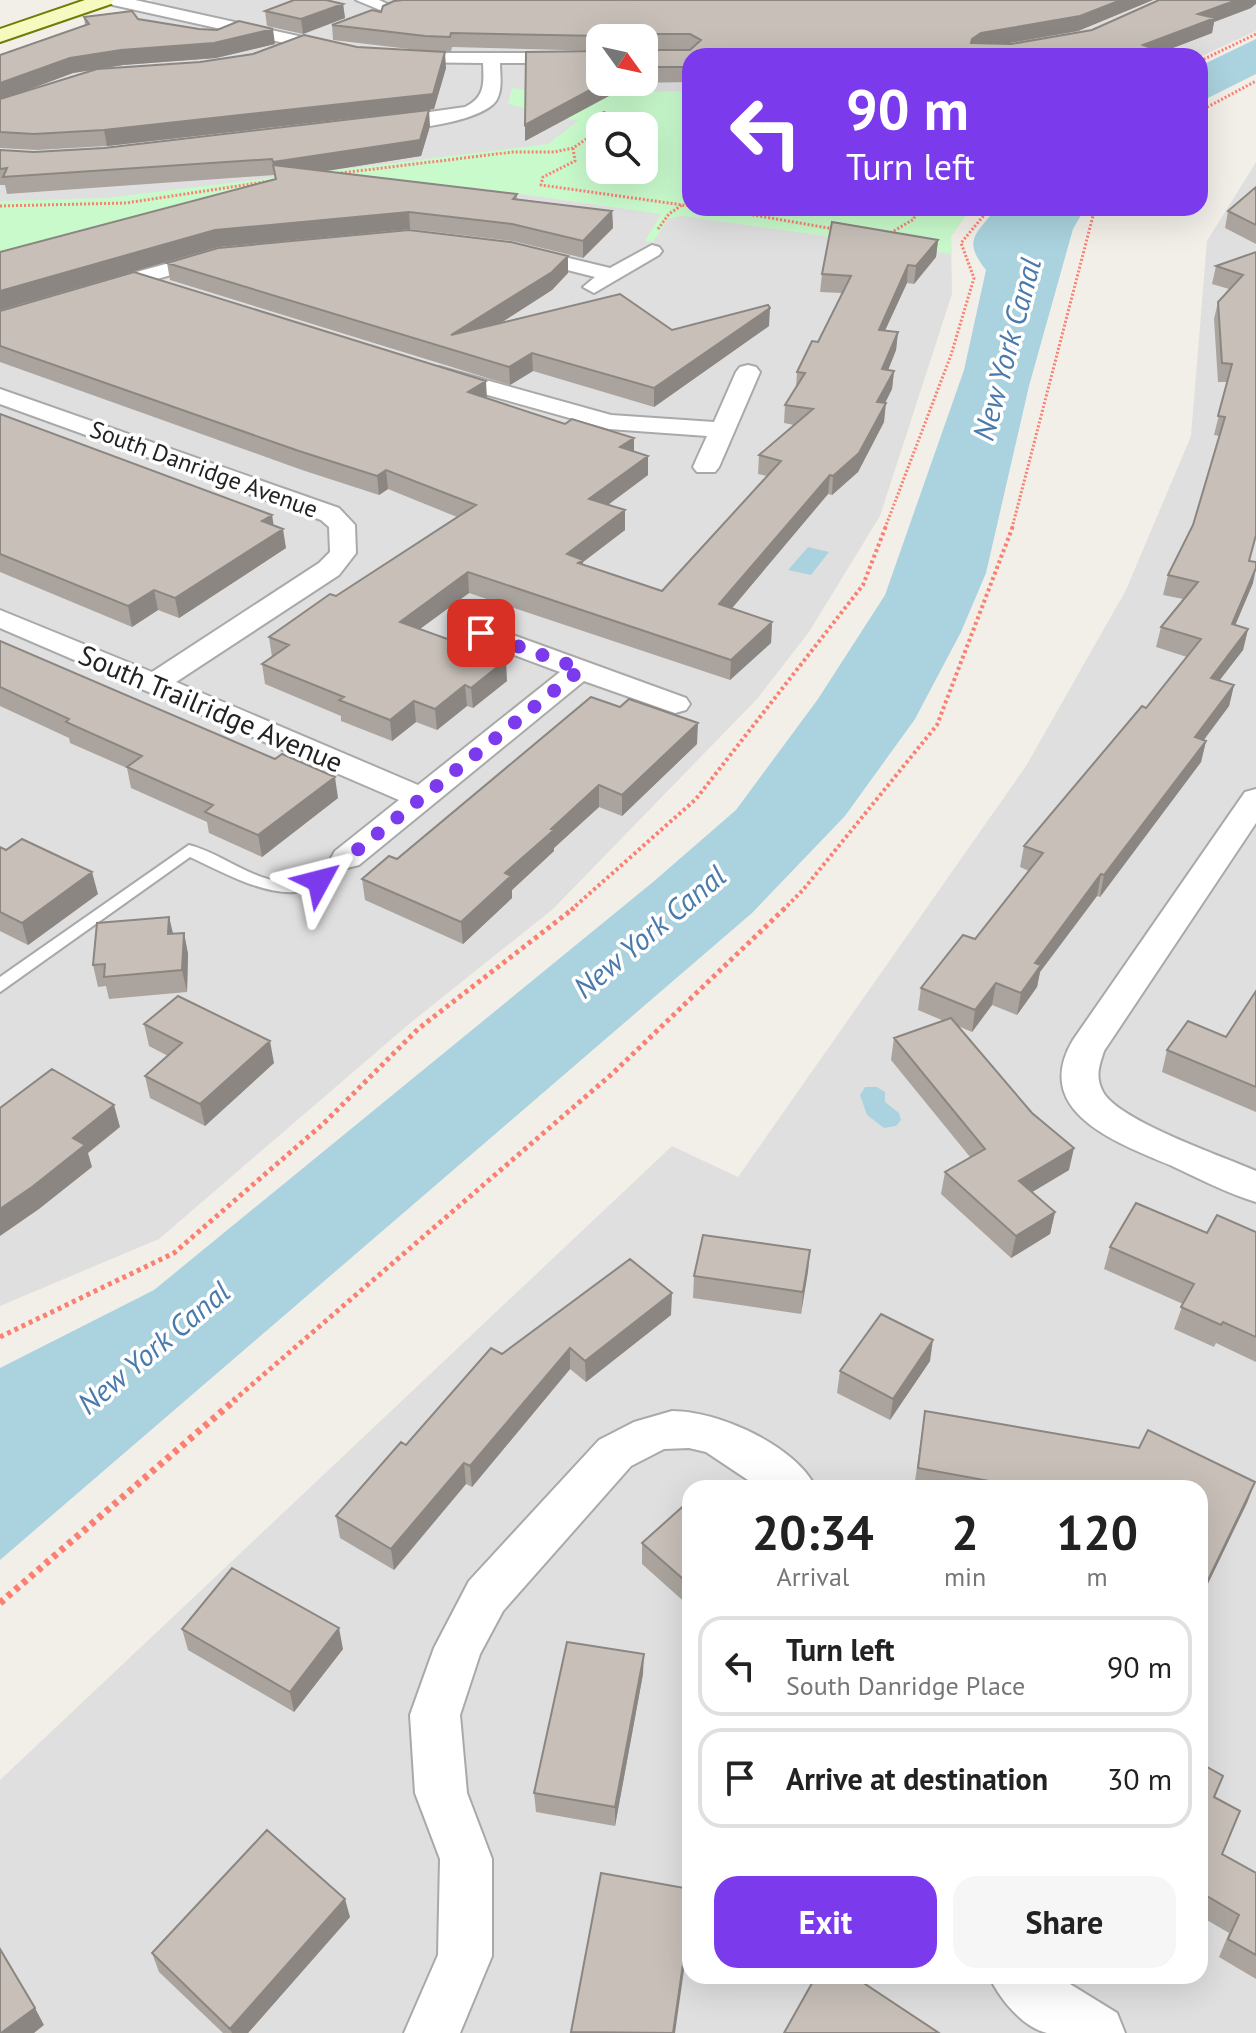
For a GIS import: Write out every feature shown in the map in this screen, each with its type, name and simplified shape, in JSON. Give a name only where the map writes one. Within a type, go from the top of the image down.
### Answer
[{"type":"street","points":[[0,36],[104,0]]},
{"type":"street","points":[[113,0],[366,55],[417,60],[586,58]]},
{"type":"street","points":[[362,20],[396,8],[364,0]]},
{"type":"street","points":[[271,56],[335,31]]},
{"type":"street","points":[[362,126],[457,115],[479,109],[489,100],[491,93],[491,59]]},
{"type":"street","points":[[589,290],[654,242]]},
{"type":"street","points":[[497,248],[612,275]]},
{"type":"street","points":[[75,297],[194,261],[231,254]]},
{"type":"street","points":[[136,279],[169,289]]},
{"type":"street","points":[[412,365],[609,422],[723,429]]},
{"type":"street","points":[[706,467],[748,372]]},
{"type":"street","name":"South Danridge Avenue","points":[[0,396],[330,514],[342,525],[343,553],[329,569],[154,684]]},
{"type":"street","name":"South Trailridge Avenue","points":[[0,618],[422,798]]},
{"type":"street","points":[[481,633],[675,704]]},
{"type":"street","points":[[347,858],[581,669]]},
{"type":"street","points":[[1256,799],[1086,1049],[1078,1072],[1084,1094],[1098,1113],[1123,1129],[1256,1187]]},
{"type":"street","points":[[432,2033],[465,1956],[466,1859],[441,1793],[435,1715],[458,1648],[486,1596],[615,1453],[642,1438],[672,1429],[710,1434],[752,1456],[783,1480]]},
{"type":"street","points":[[1024,1984],[1032,1992],[1097,2033]]},
{"type":"lane","points":[[0,986],[189,850],[270,885],[289,889],[303,888],[319,881],[347,858]]},
{"type":"path","points":[[1208,57],[1256,34]]},
{"type":"path","points":[[1208,107],[1256,81]]},
{"type":"path","points":[[331,174],[513,152],[543,153],[573,148],[586,139]]},
{"type":"path","points":[[573,148],[575,161],[548,173],[541,185],[682,205]]},
{"type":"path","points":[[0,206],[126,203],[274,180]]},
{"type":"path","points":[[654,242],[669,214],[682,205]]},
{"type":"path","points":[[760,216],[836,229]]},
{"type":"path","points":[[875,235],[892,234],[915,216]]},
{"type":"path","points":[[0,1337],[174,1253],[323,1124],[418,1029],[546,932],[696,799],[863,585],[951,355],[974,278],[961,243],[983,216]]},
{"type":"path","points":[[0,1603],[613,1073],[803,890],[937,725],[1017,516],[1091,216]]},
{"type":"shaded area","points":[[153,0],[1256,0],[1256,31],[1208,53],[1208,48],[682,48],[682,216],[965,216],[951,236],[952,294],[880,516],[809,632],[757,699],[553,909],[409,1024],[159,1239],[0,1306],[0,56]]},
{"type":"shaded area","points":[[1256,162],[1256,2033],[0,2033],[0,1780],[672,1146],[738,1177],[1026,766],[1126,590],[1191,436],[1207,241]]},
{"type":"green space","points":[[512,88],[548,93],[586,92],[586,96],[658,96],[658,91],[682,91],[682,216],[669,218],[653,242],[645,241],[661,214],[472,187],[201,210],[0,259],[0,201],[106,198],[548,144],[578,121],[508,104]]},
{"type":"green space","points":[[682,216],[965,216],[951,236],[952,254]]},
{"type":"water","points":[[1256,39],[1256,74],[1208,98],[1208,62]]},
{"type":"water","name":"New York Canal","points":[[990,216],[1080,216],[1073,229],[1029,386],[986,573],[961,632],[915,719],[845,816],[752,913],[0,1560],[0,1368],[154,1290],[653,882],[736,810],[818,699],[885,595],[964,370],[986,270],[973,244]]},
{"type":"water","points":[[808,547],[829,552],[811,575],[788,570]]},
{"type":"water","points":[[865,1087],[877,1087],[885,1092],[885,1102],[899,1113],[901,1120],[896,1126],[884,1128],[867,1115],[860,1095]]},
{"type":"building","points":[[294,0],[326,0],[343,4],[301,19],[265,11]]},
{"type":"building","points":[[403,0],[1121,0],[1080,16],[981,33],[971,43],[1011,44],[1092,30],[1159,0],[1237,0],[1198,14],[1215,18],[1143,45],[1151,48],[692,48],[701,40],[690,34],[658,34],[658,24],[586,24],[586,36],[451,33],[450,37],[332,25],[372,10],[381,12],[383,6]]},
{"type":"building","points":[[132,11],[138,19],[199,29],[217,30],[239,21],[273,29],[214,43],[121,50],[70,58],[0,83],[0,55],[89,24],[84,17]]},
{"type":"building","points":[[304,35],[357,47],[445,52],[433,94],[104,130],[34,134],[0,132],[0,99],[97,69],[200,62],[253,54]]},
{"type":"building","points":[[658,50],[682,50],[682,67],[658,67]]},
{"type":"building","points":[[586,51],[586,92],[525,125],[526,52]]},
{"type":"building","points":[[429,110],[420,140],[273,162],[272,159],[3,177],[7,168],[0,169],[0,150],[34,152],[104,148]]},
{"type":"building","points":[[273,165],[517,194],[513,199],[612,211],[583,241],[512,224],[409,212],[215,230],[0,291],[0,252],[276,179]]},
{"type":"building","points":[[1256,187],[1256,225],[1228,211]]},
{"type":"building","points":[[832,222],[938,240],[916,266],[908,265],[879,330],[898,332],[882,369],[894,371],[877,402],[886,403],[859,453],[833,476],[830,475],[719,604],[772,622],[731,660],[468,572],[400,622],[506,660],[471,688],[465,685],[435,709],[414,701],[390,720],[339,700],[344,697],[262,664],[289,645],[269,637],[330,594],[336,596],[476,505],[386,470],[377,476],[299,451],[0,346],[0,311],[134,272],[486,381],[468,392],[565,424],[572,419],[634,438],[620,447],[648,456],[589,499],[625,510],[567,554],[583,560],[578,563],[662,591],[781,461],[759,455],[813,409],[785,405],[805,373],[797,372],[812,341],[818,342],[851,276],[822,274]]},
{"type":"building","points":[[409,230],[511,242],[568,256],[552,272],[451,335],[620,294],[672,330],[768,305],[770,308],[654,388],[532,353],[509,367],[167,263],[218,248]]},
{"type":"building","points":[[1256,252],[1256,535],[1249,561],[1256,562],[1256,568],[1232,624],[1248,629],[1211,678],[1234,685],[1195,737],[1206,741],[1035,963],[1041,965],[1021,993],[996,983],[975,1010],[921,988],[963,935],[975,939],[1043,853],[1024,846],[1142,706],[1146,708],[1201,639],[1161,627],[1198,582],[1168,575],[1193,525],[1225,417],[1218,416],[1232,364],[1222,363],[1218,302],[1243,275],[1216,266]]},
{"type":"building","points":[[0,414],[272,515],[262,521],[283,529],[175,598],[154,590],[128,606],[0,554]]},
{"type":"building","points":[[0,641],[275,759],[282,754],[335,777],[258,835],[205,812],[213,805],[127,767],[142,756],[66,722],[69,719],[0,687]]},
{"type":"building","points":[[591,697],[620,707],[629,699],[698,723],[622,795],[599,785],[505,873],[511,876],[461,922],[362,879],[389,856],[397,859]]},
{"type":"building","points":[[22,839],[92,872],[22,923],[0,912],[0,847],[6,850]]},
{"type":"building","points":[[169,917],[168,934],[184,933],[182,970],[104,977],[105,964],[93,965],[97,923]]},
{"type":"building","points":[[1256,991],[1256,1087],[1167,1050],[1188,1021],[1226,1037]]},
{"type":"building","points":[[178,996],[270,1041],[200,1104],[145,1076],[182,1043],[144,1024]]},
{"type":"building","points":[[951,1018],[1032,1113],[1074,1148],[1019,1181],[1055,1212],[1016,1236],[945,1172],[985,1149],[894,1038]]},
{"type":"building","points":[[52,1069],[114,1105],[73,1138],[85,1145],[0,1209],[0,1108]]},
{"type":"building","points":[[1136,1203],[1207,1233],[1217,1215],[1256,1232],[1256,1337],[1181,1307],[1194,1284],[1110,1247]]},
{"type":"building","points":[[703,1235],[810,1250],[803,1292],[694,1276]]},
{"type":"building","points":[[630,1259],[672,1293],[585,1361],[570,1348],[470,1466],[464,1463],[391,1549],[336,1516],[401,1442],[406,1445],[491,1348],[502,1354]]},
{"type":"building","points":[[881,1314],[933,1340],[893,1399],[840,1371]]},
{"type":"building","points":[[925,1411],[1139,1448],[1148,1430],[1255,1482],[1208,1580],[1208,1480],[983,1480],[918,1468]]},
{"type":"building","points":[[682,1507],[682,1578],[642,1543]]},
{"type":"building","points":[[232,1568],[339,1628],[290,1692],[182,1629]]},
{"type":"building","points":[[567,1642],[644,1654],[615,1807],[534,1793]]},
{"type":"building","points":[[1208,1768],[1223,1776],[1214,1797],[1240,1811],[1222,1854],[1256,1873],[1256,1955],[1228,1939],[1239,1915],[1208,1897]]},
{"type":"building","points":[[267,1830],[345,1899],[230,2029],[152,1953]]},
{"type":"building","points":[[601,1873],[682,1888],[682,1971],[673,2033],[571,2032]]},
{"type":"building","points":[[0,1949],[35,2008],[1,2033],[0,2033]]},
{"type":"building","points":[[812,1984],[865,1984],[939,2033],[784,2033]]},
{"type":"route","points":[[319,881],[581,669],[481,633]]}]
